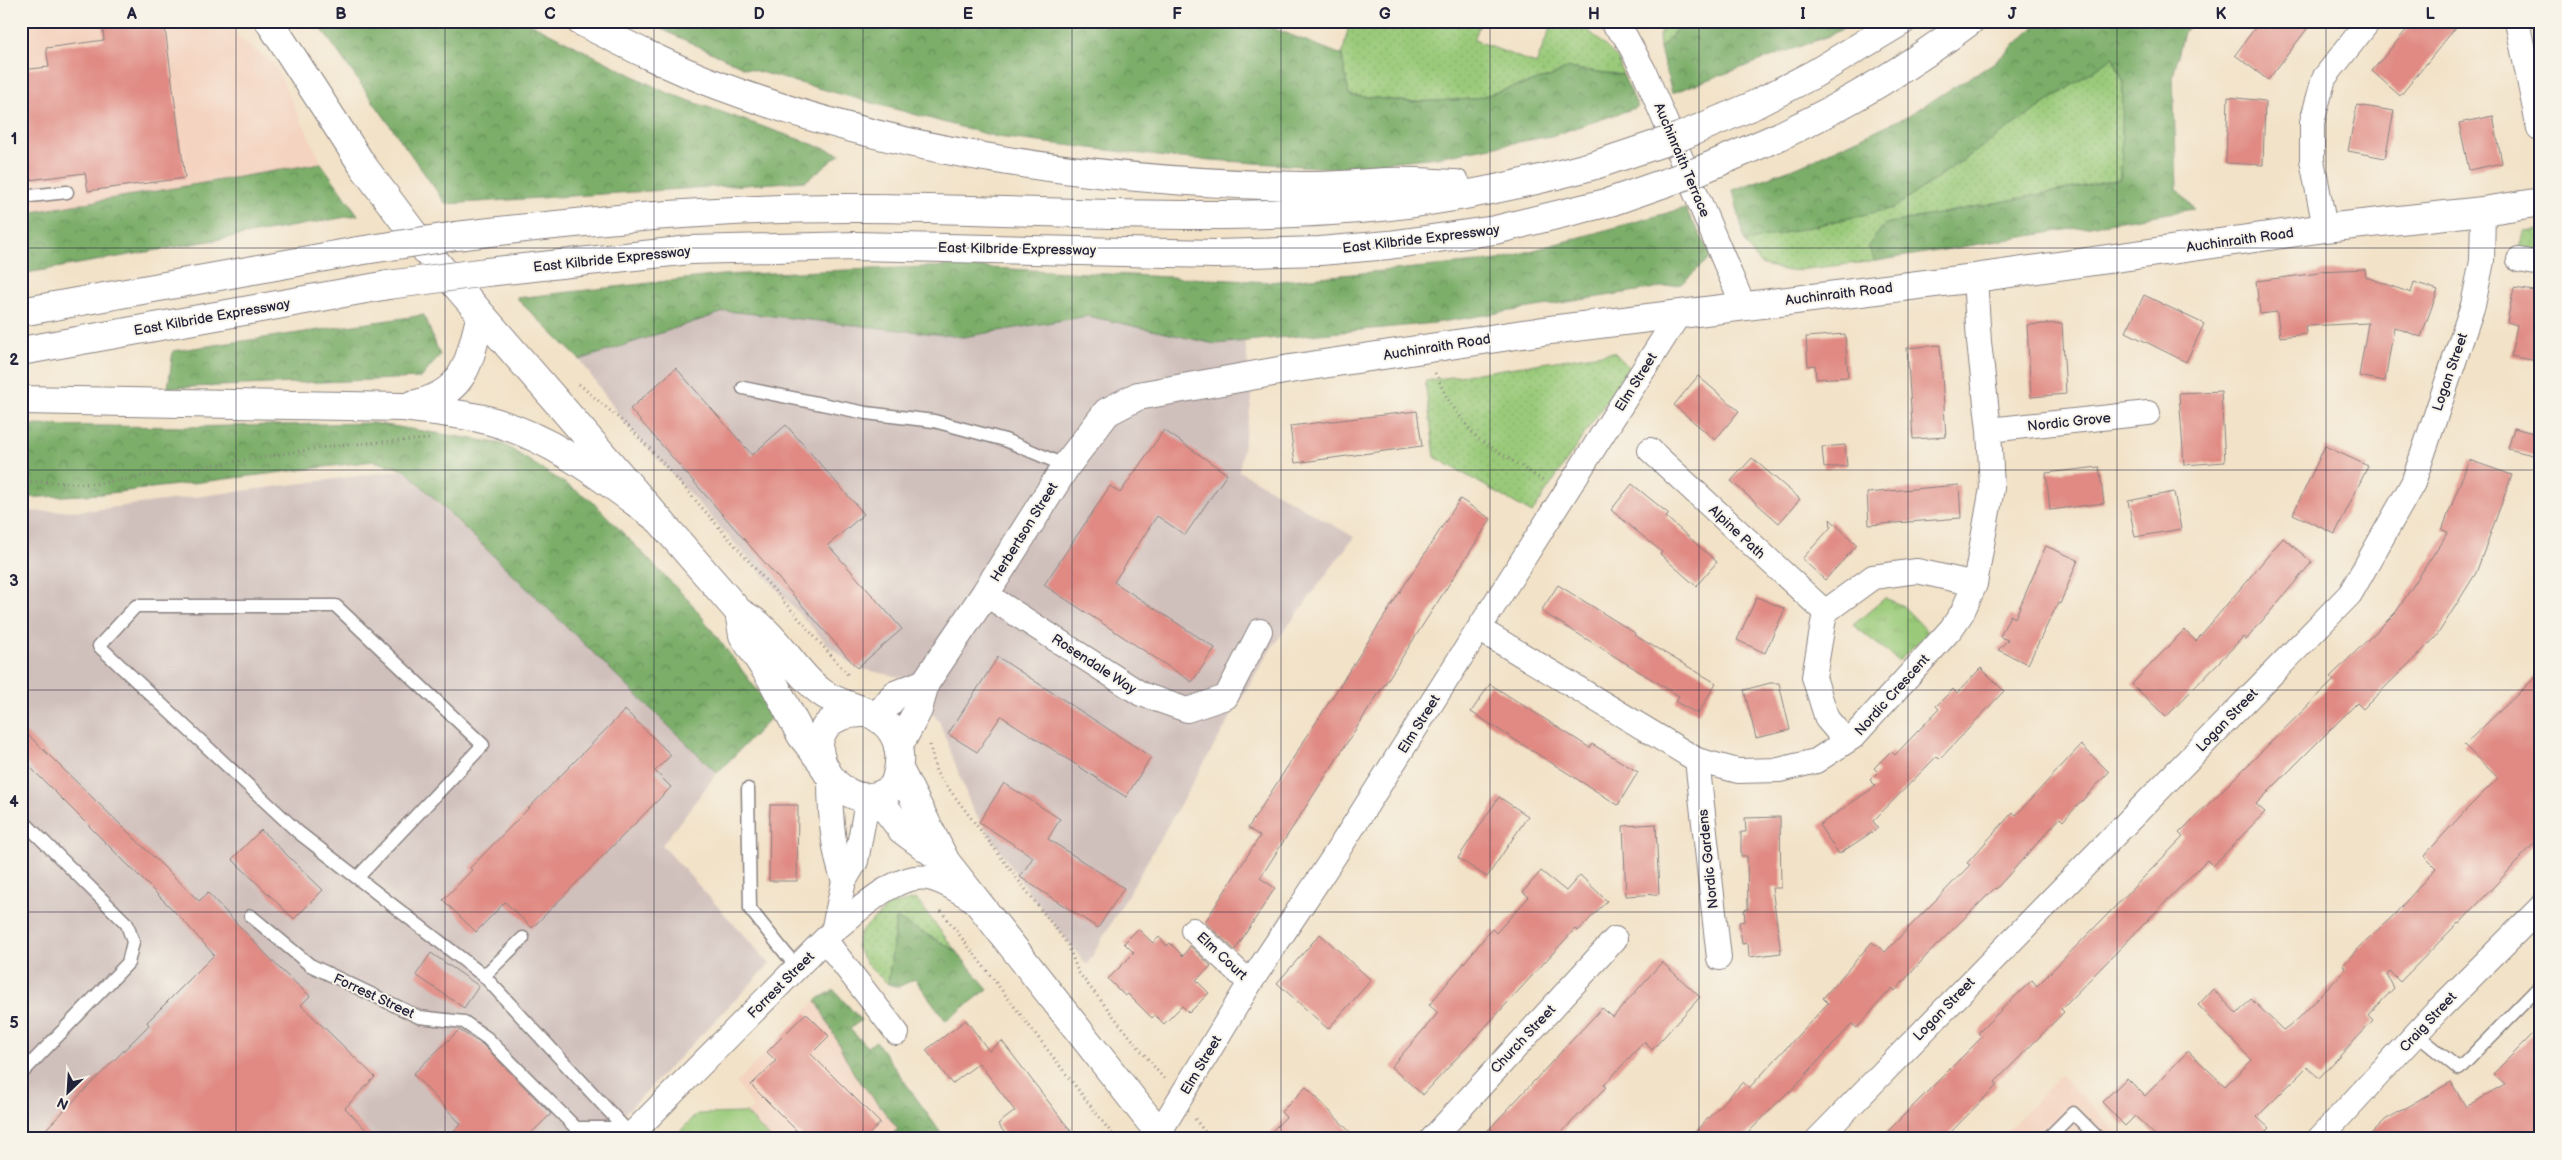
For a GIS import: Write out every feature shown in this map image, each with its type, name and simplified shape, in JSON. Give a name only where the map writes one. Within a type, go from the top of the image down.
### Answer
[{"type":"main road","points":[[269,21],[363,166],[428,253],[739,612],[761,626],[807,680],[821,692],[836,701],[873,714],[894,734],[898,758],[946,862]]},
{"type":"main road","points":[[580,21],[635,49],[719,86],[786,109],[866,132],[1021,164],[1094,174],[1304,186],[1391,182],[1515,185]]},
{"type":"main road","points":[[21,312],[358,251],[456,236],[544,225],[715,211],[860,208],[1191,215],[1317,212],[1393,206],[1515,185],[1595,165],[1678,136],[1750,107],[1814,74],[1902,21]]},
{"type":"main road","name":"East Kilbride Expressway","points":[[21,351],[388,286],[487,272],[690,250],[856,246],[1215,254],[1320,251],[1389,245],[1495,230],[1610,202],[1696,172],[1780,136],[1842,105],[1880,83],[1936,47],[1970,21]]},
{"type":"main road","name":"Auchinraith Road","points":[[1138,396],[1290,370],[1550,330],[1975,278],[2325,228],[2483,211],[2541,202]]},
{"type":"main road","points":[[403,407],[432,401],[445,394],[459,380],[468,364],[480,315]]},
{"type":"main road","name":"Herbertson Street","points":[[898,758],[918,710],[924,683],[985,594],[1066,466],[1107,412],[1138,396]]},
{"type":"main road","points":[[21,400],[403,407],[484,420],[519,431],[584,464],[658,519]]},
{"type":"main road","points":[[739,612],[744,635],[771,678],[801,735],[825,770],[845,790],[872,797],[902,830],[946,862],[1162,1136]]},
{"type":"main road","points":[[825,770],[820,740],[824,729],[832,720],[851,712],[873,714],[895,695],[924,683]]},
{"type":"main road","points":[[872,797],[893,787],[898,758]]},
{"type":"street","points":[[2325,228],[2312,160],[2312,122],[2324,78],[2369,21]]},
{"type":"street","points":[[2517,21],[2540,129]]},
{"type":"street","name":"Auchinraith Terrace","points":[[1624,26],[1743,305]]},
{"type":"street","name":"Logan Street","points":[[1818,1139],[2350,594],[2413,483],[2473,305],[2482,261],[2483,211]]},
{"type":"street","name":"Nordic Crescent","points":[[1479,629],[1697,760],[1738,771],[1779,770],[1816,761],[1853,737],[1951,629],[1962,613],[1975,584],[1992,488],[1989,430],[1975,278]]},
{"type":"street","name":"Elm Street","points":[[1162,1136],[1180,1099],[1250,983],[1333,858],[1678,314]]},
{"type":"street","name":"Nordic Grove","points":[[1989,430],[2148,413]]},
{"type":"street","name":"Alpine Path","points":[[1650,450],[1825,612]]},
{"type":"street","points":[[1846,741],[1827,719],[1814,677],[1825,612],[1873,577],[1917,571],[1975,584]]},
{"type":"street","name":"Rosendale Way","points":[[985,594],[1141,694],[1187,710],[1226,697],[1260,631]]},
{"type":"street","name":"Nordic Gardens","points":[[1697,760],[1719,958]]},
{"type":"street","points":[[825,770],[836,861],[844,881]]},
{"type":"street","points":[[872,797],[856,861],[844,881],[829,936],[897,1033]]},
{"type":"street","name":"Forrest Street","points":[[627,1134],[798,969],[829,936],[889,887],[916,877],[943,883],[980,903]]},
{"type":"street","name":"Craig Street","points":[[2319,1139],[2416,1034],[2541,907]]},
{"type":"street","name":"Elm Court","points":[[1193,930],[1250,983]]},
{"type":"street","name":"Church Street","points":[[1432,1139],[1615,939]]},
{"type":"lane","points":[[21,197],[66,192]]},
{"type":"lane","points":[[743,388],[866,413],[934,421],[1005,440],[1066,466]]},
{"type":"lane","points":[[357,878],[483,745],[336,606],[136,606],[99,646],[298,832],[357,878],[484,976],[627,1134]]},
{"type":"lane","points":[[748,789],[750,909],[798,969]]},
{"type":"lane","points":[[21,819],[127,924],[133,942],[128,963],[21,1074]]},
{"type":"lane","name":"Forrest Street","points":[[251,916],[310,965],[419,1017],[464,1022],[487,1038],[576,1128],[627,1134]]},
{"type":"lane","points":[[484,976],[523,938]]},
{"type":"lane","points":[[2416,1034],[2459,1069],[2541,985]]},
{"type":"lane","points":[[2047,1139],[2073,1113],[2099,1139]]},
{"type":"path","points":[[1423,349],[1448,400],[1476,437],[1545,482],[1559,504]]},
{"type":"path","points":[[574,379],[629,427],[662,462],[851,678]]},
{"type":"path","points":[[21,481],[95,484],[339,444],[438,438]]},
{"type":"path","points":[[928,737],[936,772],[1068,945],[1078,972],[1180,1099]]},
{"type":"path","points":[[940,909],[1116,1139]]},
{"type":"shaded area","points":[[21,21],[227,21],[241,39],[274,64],[322,164],[21,215]]},
{"type":"shaded area","points":[[727,311],[963,337],[1088,316],[1215,344],[1245,341],[1252,398],[1239,471],[1354,537],[1268,653],[1087,965],[1029,893],[972,809],[940,723],[904,678],[857,668],[827,644],[624,422],[580,360]]},
{"type":"shaded area","points":[[405,470],[717,773],[662,845],[770,964],[600,1139],[21,1139],[21,512],[93,510]]},
{"type":"shaded area","points":[[816,1000],[854,1074],[898,1129],[887,1139],[771,1139],[746,1113],[754,1108],[736,1083]]},
{"type":"shaded area","points":[[2061,1075],[2123,1139],[1999,1139]]},
{"type":"green space","points":[[316,21],[526,21],[665,92],[840,154],[806,181],[446,204]]},
{"type":"green space","points":[[644,21],[1255,21],[1342,55],[1349,95],[1411,102],[1473,99],[1552,76],[1567,68],[1623,75],[1638,107],[1551,136],[1437,157],[1330,168],[1167,157],[997,137],[745,68]]},
{"type":"green space","points":[[1350,21],[1481,21],[1474,40],[1536,64],[1553,21],[1576,21],[1595,36],[1618,59],[1623,75],[1567,68],[1552,76],[1473,99],[1411,102],[1349,95],[1342,55]]},
{"type":"green space","points":[[1666,21],[1684,21],[1660,49],[1659,36]]},
{"type":"green space","points":[[1684,21],[1855,21],[1831,35],[1672,93],[1660,49]]},
{"type":"green space","points":[[2041,21],[2193,21],[2184,32],[2173,76],[2177,188],[2194,209],[1876,261],[1868,246],[1885,224],[2121,179],[2123,81],[2113,57],[1893,208],[1745,242],[1733,190],[1799,166],[1907,116],[1995,62]]},
{"type":"green space","points":[[2113,57],[2123,81],[2121,179],[1885,224],[1868,246],[1876,261],[1788,271],[1760,264],[1745,242],[1893,208]]},
{"type":"green space","points":[[321,163],[358,215],[21,274],[21,214]]},
{"type":"green space","points":[[1685,208],[1712,256],[1681,284],[1435,323],[1215,344],[1088,316],[963,337],[727,311],[580,360],[516,298],[722,275],[949,266],[1269,282],[1498,260]]},
{"type":"green space","points":[[2541,229],[2541,254],[2518,250],[2525,231]]},
{"type":"green space","points":[[424,315],[440,355],[421,378],[168,388],[173,351]]},
{"type":"green space","points":[[1614,352],[1629,367],[1532,513],[1435,457],[1425,381]]},
{"type":"green space","points":[[373,423],[503,444],[591,500],[692,604],[775,714],[717,773],[405,470],[374,461],[102,494],[21,498],[21,425],[185,427]]},
{"type":"green space","points":[[1885,598],[1903,606],[1928,632],[1899,661],[1853,625]]},
{"type":"green space","points":[[916,899],[955,950],[896,918],[888,984],[868,966],[856,947],[860,932],[890,905]]},
{"type":"green space","points":[[896,918],[955,950],[988,989],[946,1021],[915,979],[898,987],[888,984]]},
{"type":"green space","points":[[834,990],[861,1020],[850,1029],[867,1047],[876,1041],[945,1139],[887,1139],[898,1129],[854,1074],[816,1000]]},
{"type":"green space","points":[[746,1113],[771,1139],[672,1139],[697,1114]]},
{"type":"building","points":[[102,21],[164,21],[185,178],[88,191],[85,173],[21,181],[21,70],[49,67],[46,48],[104,40]]},
{"type":"building","points":[[2260,21],[2313,21],[2268,80],[2235,55]]},
{"type":"building","points":[[2414,21],[2461,21],[2400,96],[2372,71]]},
{"type":"building","points":[[2228,97],[2265,101],[2263,165],[2226,163]]},
{"type":"building","points":[[2357,105],[2394,111],[2385,158],[2348,151]]},
{"type":"building","points":[[2493,116],[2502,163],[2469,170],[2459,123]]},
{"type":"building","points":[[2365,269],[2366,277],[2411,293],[2414,282],[2438,290],[2421,337],[2394,327],[2385,381],[2359,376],[2368,323],[2305,326],[2306,334],[2280,337],[2277,312],[2260,314],[2256,281],[2319,273],[2319,271]]},
{"type":"building","points":[[2514,288],[2541,292],[2541,362],[2511,356],[2517,325],[2507,322]]},
{"type":"building","points":[[2144,295],[2204,324],[2186,362],[2126,332]]},
{"type":"building","points":[[2062,323],[2066,394],[2031,397],[2027,325]]},
{"type":"building","points":[[1845,334],[1848,377],[1816,379],[1815,365],[1808,366],[1806,337]]},
{"type":"building","points":[[1940,345],[1946,437],[1913,439],[1907,348]]},
{"type":"building","points":[[676,368],[752,455],[786,425],[864,514],[828,545],[902,629],[857,668],[630,409]]},
{"type":"building","points":[[1698,376],[1739,411],[1715,440],[1674,405]]},
{"type":"building","points":[[2221,391],[2225,462],[2184,465],[2179,393]]},
{"type":"building","points":[[1417,411],[1422,446],[1295,463],[1290,426]]},
{"type":"building","points":[[2514,428],[2541,435],[2541,457],[2508,449]]},
{"type":"building","points":[[1164,430],[1227,474],[1185,535],[1157,516],[1114,582],[1215,648],[1192,682],[1044,585],[1110,486],[1120,493]]},
{"type":"building","points":[[1845,445],[1847,466],[1824,468],[1822,447]]},
{"type":"building","points":[[2325,446],[2368,466],[2335,534],[2293,514]]},
{"type":"building","points":[[1752,458],[1800,499],[1779,523],[1731,481]]},
{"type":"building","points":[[2469,460],[2512,475],[2476,573],[2436,637],[2363,709],[2357,703],[2256,804],[2265,812],[2213,866],[2207,860],[2142,926],[2061,1009],[2064,1012],[1995,1082],[1997,1085],[1944,1139],[1880,1139],[1982,1037],[1978,1033],[1992,1019],[2032,980],[2037,986],[2103,919],[2183,837],[2179,833],[2334,680],[2330,677],[2396,612],[2448,532],[2442,530]]},
{"type":"building","points":[[2099,467],[2104,503],[2050,510],[2046,473]]},
{"type":"building","points":[[1632,484],[1669,514],[1666,517],[1717,562],[1696,586],[1660,554],[1662,552],[1611,510]]},
{"type":"building","points":[[1959,485],[1961,518],[1869,525],[1867,493]]},
{"type":"building","points":[[2174,492],[2181,529],[2135,537],[2128,501]]},
{"type":"building","points":[[1460,499],[1491,519],[1260,878],[1275,888],[1235,950],[1205,922],[1260,836],[1248,828]]},
{"type":"building","points":[[1830,519],[1857,545],[1825,580],[1802,559],[1831,527]]},
{"type":"building","points":[[2283,538],[2312,562],[2246,640],[2243,637],[2166,717],[2132,684],[2184,630],[2196,641]]},
{"type":"building","points":[[2046,546],[2078,560],[2060,604],[2058,603],[2028,664],[1998,650],[2008,640],[2000,637],[2010,615],[2015,618]]},
{"type":"building","points":[[1558,585],[1635,633],[1634,635],[1716,683],[1698,714],[1676,702],[1679,696],[1541,611]]},
{"type":"building","points":[[1757,597],[1785,609],[1765,653],[1737,640]]},
{"type":"building","points":[[998,657],[1151,757],[1126,797],[1001,716],[977,752],[948,734]]},
{"type":"building","points":[[1981,668],[2004,691],[1940,759],[1937,756],[1873,821],[1878,828],[1839,854],[1819,825],[1876,786],[1870,780],[1878,772],[1874,768],[1891,751],[1895,755],[1939,709],[1936,706],[1953,689],[1957,693]]},
{"type":"building","points":[[2541,672],[2541,836],[2459,924],[2400,982],[2390,972],[2387,975],[2394,988],[2368,1016],[2373,1021],[2319,1078],[2307,1067],[2257,1117],[2269,1128],[2258,1139],[2159,1139],[2135,1116],[2125,1126],[2102,1102],[2127,1078],[2145,1096],[2188,1051],[2225,1086],[2252,1060],[2198,1005],[2213,989],[2237,1014],[2251,999],[2283,1030],[2298,1019],[2346,969],[2343,965],[2359,947],[2392,917],[2436,868],[2424,856],[2498,778],[2464,745]]},
{"type":"building","points":[[1770,683],[1779,683],[1790,730],[1756,738],[1744,690]]},
{"type":"building","points":[[1490,684],[1590,748],[1592,744],[1638,772],[1618,805],[1471,712]]},
{"type":"building","points":[[625,710],[671,755],[655,771],[671,787],[532,928],[505,902],[476,932],[443,900],[472,870],[470,868]]},
{"type":"building","points":[[21,728],[199,901],[208,893],[281,970],[310,996],[301,1005],[375,1077],[345,1108],[375,1139],[36,1139],[149,1025],[147,1022],[214,955],[181,918],[21,758]]},
{"type":"building","points":[[2081,745],[2109,772],[2063,821],[2060,818],[1996,889],[1927,955],[1895,991],[1892,988],[1857,1028],[1852,1024],[1790,1092],[1742,1139],[1688,1139],[1743,1082],[1749,1088],[1828,1003],[1823,998],[1872,942],[1885,952],[1970,865],[1967,863],[2013,812],[2016,815]]},
{"type":"building","points":[[1004,783],[1060,819],[1048,839],[1124,888],[1098,928],[1020,877],[1033,857],[979,822]]},
{"type":"building","points":[[1499,797],[1528,816],[1487,877],[1458,858]]},
{"type":"building","points":[[770,805],[798,805],[797,881],[769,881]]},
{"type":"building","points":[[1780,817],[1781,888],[1772,888],[1781,953],[1749,957],[1748,943],[1742,944],[1739,922],[1745,921],[1744,910],[1748,909],[1747,856],[1741,856],[1741,832],[1746,832],[1745,818]]},
{"type":"building","points":[[1656,824],[1659,894],[1626,896],[1623,826]]},
{"type":"building","points":[[261,830],[323,890],[294,919],[232,859]]},
{"type":"building","points":[[1541,871],[1566,891],[1580,875],[1607,901],[1578,931],[1575,929],[1423,1095],[1391,1067],[1438,1013],[1429,1005],[1492,929],[1496,933],[1529,897],[1523,892]]},
{"type":"building","points":[[1138,929],[1153,943],[1159,937],[1167,946],[1170,943],[1183,956],[1190,946],[1211,966],[1196,980],[1209,993],[1189,1013],[1182,1006],[1164,1024],[1155,1015],[1152,1018],[1128,994],[1125,996],[1108,979],[1134,953],[1124,943]]},
{"type":"building","points":[[1320,934],[1371,980],[1328,1029],[1277,983]]},
{"type":"building","points":[[431,953],[479,986],[464,1008],[416,975]]},
{"type":"building","points":[[1662,962],[1700,997],[1652,1050],[1644,1042],[1604,1085],[1606,1087],[1555,1139],[1480,1139],[1602,1008],[1613,1017]]},
{"type":"building","points":[[806,1013],[829,1036],[811,1054],[880,1123],[865,1139],[805,1139],[751,1085],[776,1061],[767,1052]]},
{"type":"building","points":[[966,1020],[989,1051],[1002,1041],[1077,1139],[1009,1139],[998,1124],[1015,1111],[979,1063],[952,1084],[926,1050]]},
{"type":"building","points":[[2541,1026],[2541,1139],[2366,1139],[2385,1120],[2451,1082],[2466,1107],[2505,1085],[2493,1074]]},
{"type":"building","points":[[459,1030],[482,1044],[551,1114],[525,1139],[445,1139],[461,1124],[413,1074]]},
{"type":"building","points":[[1306,1087],[1357,1139],[1264,1139],[1286,1117],[1281,1112]]}]
